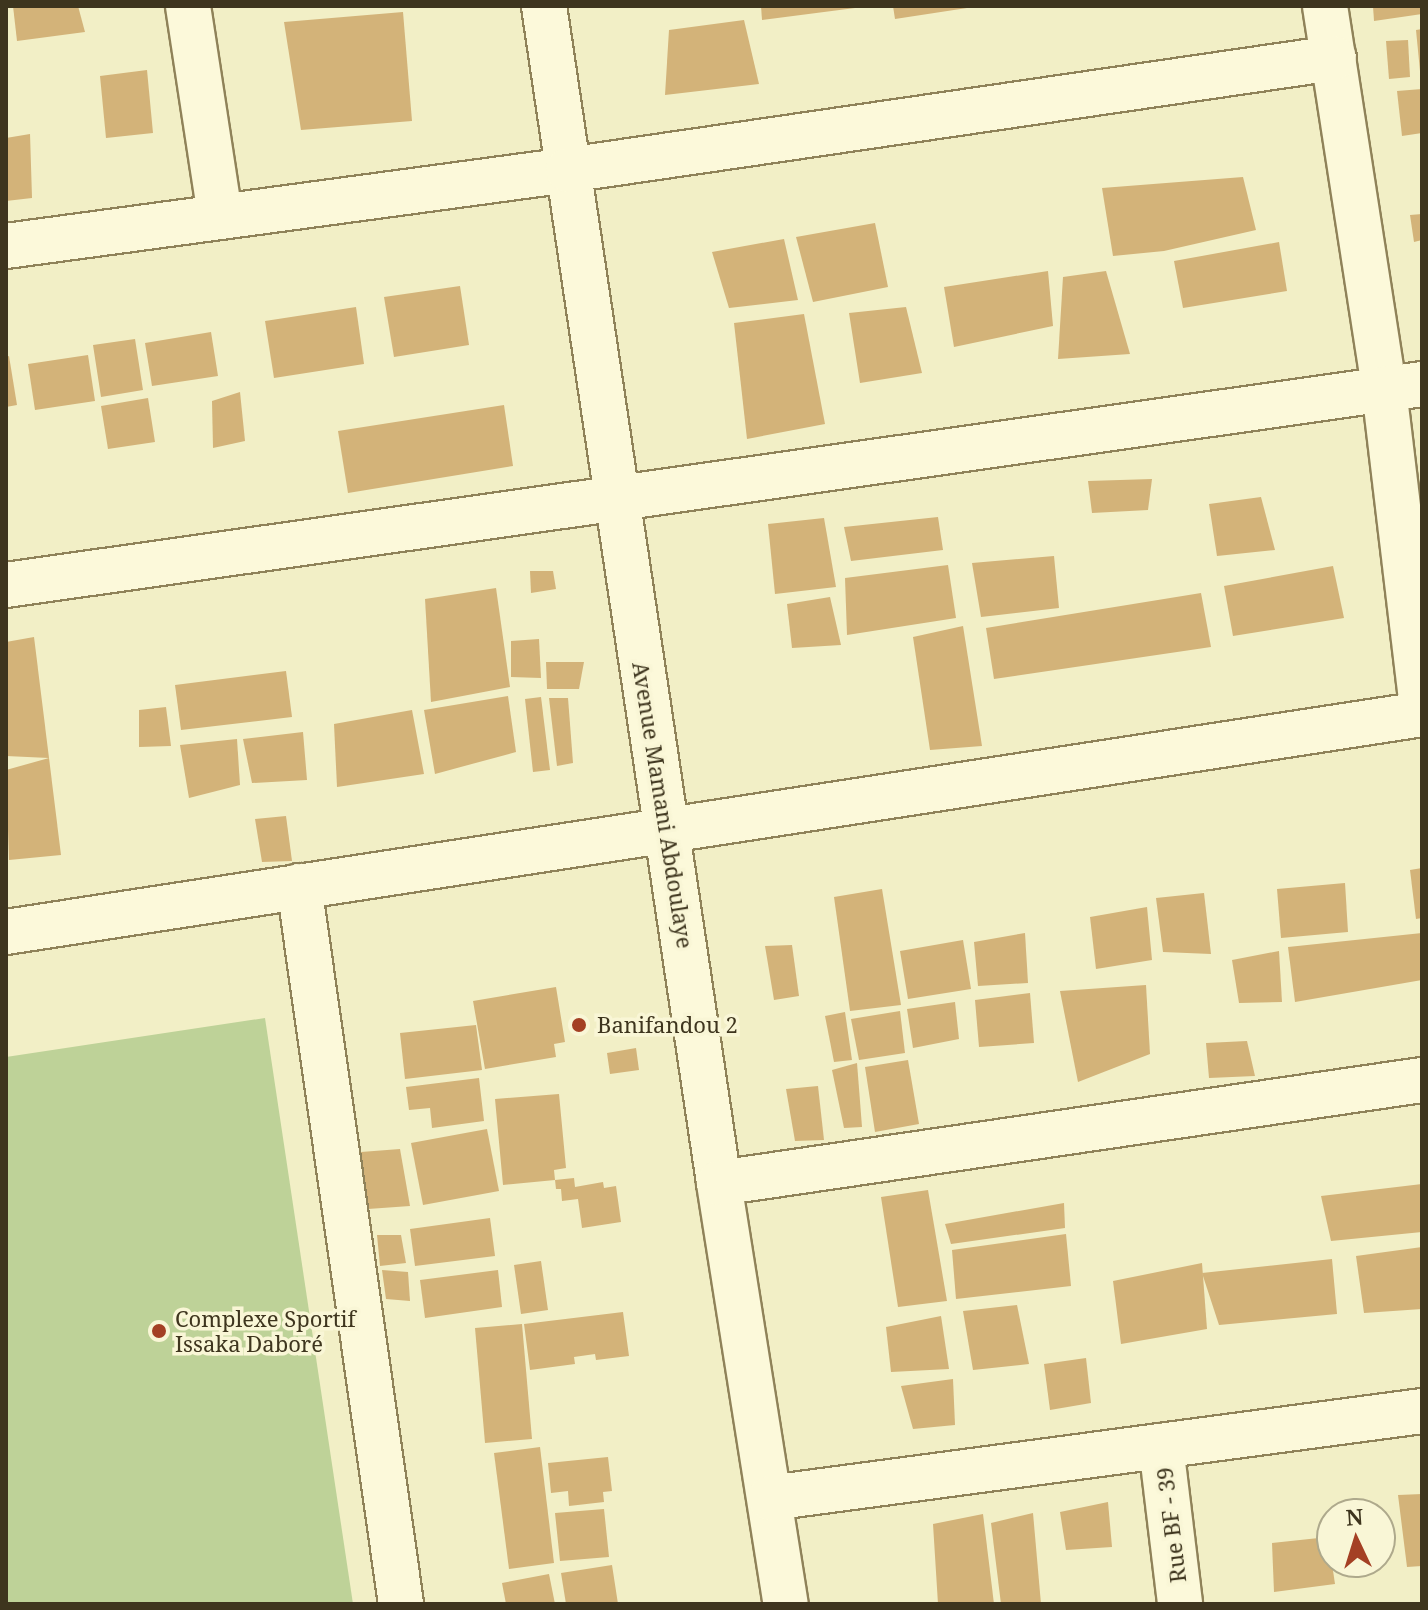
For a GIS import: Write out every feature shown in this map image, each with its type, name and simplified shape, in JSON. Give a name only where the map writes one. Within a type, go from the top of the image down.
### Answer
[{"type":"street","points":[[188,6],[220,216]]},
{"type":"street","name":"Avenue Mamani Abdoulaye","points":[[544,6],[719,1183],[786,1604]]},
{"type":"street","points":[[1325,6],[1403,386],[1422,707]]},
{"type":"street","points":[[6,246],[568,170],[1334,58]]},
{"type":"street","points":[[6,585],[1403,386]]},
{"type":"street","points":[[6,932],[1422,714]]},
{"type":"street","points":[[299,886],[401,1604]]},
{"type":"street","points":[[719,1183],[1422,1080]]},
{"type":"street","points":[[770,1498],[1422,1411]]},
{"type":"street","name":"Rue BF - 39","points":[[1161,1446],[1180,1604]]},
{"type":"green space","name":"Complexe Sportif Issaka Daboré","points":[[265,1018],[353,1604],[6,1604],[6,1057]]},
{"type":"building","points":[[13,6],[78,6],[85,32],[17,41]]},
{"type":"building","points":[[761,6],[855,6],[855,8],[762,20]]},
{"type":"building","points":[[893,6],[967,6],[967,8],[895,19]]},
{"type":"building","points":[[1373,6],[1422,6],[1422,14],[1374,21]]},
{"type":"building","points":[[403,12],[412,121],[301,130],[284,22]]},
{"type":"building","points":[[744,20],[759,84],[665,95],[669,30]]},
{"type":"building","points":[[1422,29],[1422,71],[1420,71],[1416,30]]},
{"type":"building","points":[[1408,40],[1410,77],[1389,79],[1386,41]]},
{"type":"building","points":[[147,70],[153,133],[106,138],[100,76]]},
{"type":"building","points":[[1422,89],[1422,133],[1402,136],[1397,91]]},
{"type":"building","points":[[30,134],[32,198],[6,201],[6,138]]},
{"type":"building","points":[[1243,177],[1256,230],[1164,251],[1113,256],[1102,188]]},
{"type":"building","points":[[1422,214],[1422,240],[1414,242],[1410,215]]},
{"type":"building","points":[[875,223],[888,287],[813,302],[796,237]]},
{"type":"building","points":[[784,239],[798,300],[729,308],[712,252]]},
{"type":"building","points":[[1279,242],[1287,291],[1183,308],[1174,261]]},
{"type":"building","points":[[1048,271],[1053,326],[954,347],[944,287]]},
{"type":"building","points":[[1106,271],[1130,354],[1058,359],[1063,277]]},
{"type":"building","points":[[460,286],[469,345],[394,357],[384,297]]},
{"type":"building","points":[[356,307],[364,364],[274,378],[265,321]]},
{"type":"building","points":[[906,307],[922,373],[860,383],[849,313]]},
{"type":"building","points":[[804,314],[825,424],[747,439],[734,323]]},
{"type":"building","points":[[211,332],[218,376],[152,386],[145,343]]},
{"type":"building","points":[[135,339],[143,390],[101,397],[93,345]]},
{"type":"building","points":[[88,355],[95,401],[35,410],[28,364]]},
{"type":"building","points":[[9,356],[17,405],[6,407],[6,357]]},
{"type":"building","points":[[240,392],[245,441],[213,448],[212,401]]},
{"type":"building","points":[[148,398],[155,442],[108,449],[101,406]]},
{"type":"building","points":[[504,405],[513,466],[348,493],[338,431]]},
{"type":"building","points":[[1152,479],[1148,510],[1092,513],[1088,481]]},
{"type":"building","points":[[1261,497],[1275,550],[1217,556],[1209,504]]},
{"type":"building","points":[[938,517],[943,550],[851,561],[844,527]]},
{"type":"building","points":[[824,518],[836,587],[775,594],[768,524]]},
{"type":"building","points":[[1054,556],[1059,608],[981,617],[972,563]]},
{"type":"building","points":[[948,565],[956,618],[847,635],[845,578]]},
{"type":"building","points":[[1333,566],[1344,618],[1233,636],[1224,586]]},
{"type":"building","points":[[530,571],[553,571],[556,589],[531,593]]},
{"type":"building","points":[[496,588],[510,687],[431,702],[425,599]]},
{"type":"building","points":[[1201,593],[1211,647],[994,679],[986,628]]},
{"type":"building","points":[[830,597],[841,645],[792,648],[787,604]]},
{"type":"building","points":[[963,626],[982,746],[930,750],[913,637]]},
{"type":"building","points":[[34,637],[49,758],[6,756],[6,642]]},
{"type":"building","points":[[539,639],[541,678],[511,677],[511,641]]},
{"type":"building","points":[[546,662],[584,662],[579,689],[547,689]]},
{"type":"building","points":[[286,671],[292,717],[181,730],[175,685]]},
{"type":"building","points":[[508,696],[516,752],[435,774],[424,710]]},
{"type":"building","points":[[541,697],[550,770],[533,772],[525,699]]},
{"type":"building","points":[[549,698],[568,698],[573,763],[557,766]]},
{"type":"building","points":[[166,707],[171,746],[139,747],[139,710]]},
{"type":"building","points":[[412,710],[424,774],[337,787],[334,724]]},
{"type":"building","points":[[303,732],[307,780],[252,783],[243,739]]},
{"type":"building","points":[[237,739],[240,785],[189,798],[180,745]]},
{"type":"building","points":[[49,758],[61,855],[9,860],[6,770]]},
{"type":"building","points":[[286,816],[292,861],[262,862],[255,819]]},
{"type":"building","points":[[1422,868],[1422,918],[1416,919],[1410,870]]},
{"type":"building","points":[[1345,883],[1348,932],[1281,938],[1277,889]]},
{"type":"building","points":[[882,889],[901,1005],[850,1011],[834,897]]},
{"type":"building","points":[[1204,893],[1211,954],[1163,952],[1156,898]]},
{"type":"building","points":[[1147,907],[1152,960],[1096,969],[1090,917]]},
{"type":"building","points":[[1025,933],[1028,983],[978,986],[974,942]]},
{"type":"building","points":[[1422,933],[1422,980],[1295,1002],[1288,947]]},
{"type":"building","points":[[963,940],[971,989],[908,999],[900,951]]},
{"type":"building","points":[[792,945],[799,996],[774,1000],[765,946]]},
{"type":"building","points":[[1279,951],[1282,1002],[1239,1003],[1232,960]]},
{"type":"building","points":[[1146,985],[1150,1054],[1078,1082],[1060,991]]},
{"type":"building","points":[[556,987],[565,1042],[554,1044],[556,1057],[485,1069],[473,1001]]},
{"type":"building","points":[[1030,993],[1034,1043],[979,1047],[975,1000]]},
{"type":"building","points":[[955,1002],[959,1039],[913,1048],[907,1009]]},
{"type":"building","points":[[900,1011],[905,1053],[859,1060],[851,1019]]},
{"type":"building","points":[[845,1012],[852,1060],[834,1062],[825,1016]]},
{"type":"building","points":[[476,1025],[482,1070],[405,1079],[400,1033]]},
{"type":"building","points":[[1247,1041],[1255,1076],[1209,1078],[1206,1043]]},
{"type":"building","points":[[636,1048],[639,1070],[610,1074],[607,1053]]},
{"type":"building","points":[[908,1060],[919,1124],[875,1132],[865,1067]]},
{"type":"building","points":[[857,1063],[862,1127],[844,1128],[832,1070]]},
{"type":"building","points":[[479,1078],[484,1121],[432,1128],[430,1108],[409,1110],[406,1087]]},
{"type":"building","points":[[818,1086],[824,1140],[795,1141],[786,1089]]},
{"type":"building","points":[[559,1094],[566,1168],[554,1170],[555,1180],[503,1185],[495,1099]]},
{"type":"building","points":[[487,1129],[499,1191],[423,1205],[411,1143]]},
{"type":"building","points":[[400,1149],[410,1206],[368,1209],[361,1152]]},
{"type":"building","points":[[574,1178],[575,1187],[603,1182],[604,1188],[616,1186],[621,1222],[582,1228],[578,1199],[562,1201],[561,1189],[556,1189],[555,1180]]},
{"type":"building","points":[[1422,1184],[1422,1232],[1331,1241],[1321,1196]]},
{"type":"building","points":[[928,1190],[947,1301],[898,1307],[881,1197]]},
{"type":"building","points":[[1064,1203],[1065,1228],[951,1244],[945,1224]]},
{"type":"building","points":[[490,1218],[495,1256],[415,1266],[410,1229]]},
{"type":"building","points":[[1066,1234],[1071,1286],[956,1299],[952,1250]]},
{"type":"building","points":[[377,1235],[401,1235],[406,1263],[380,1266]]},
{"type":"building","points":[[1422,1247],[1422,1309],[1364,1313],[1356,1256]]},
{"type":"building","points":[[1332,1259],[1337,1314],[1219,1325],[1202,1273]]},
{"type":"building","points":[[541,1261],[548,1310],[521,1314],[514,1265]]},
{"type":"building","points":[[1202,1263],[1207,1329],[1121,1344],[1113,1281]]},
{"type":"building","points":[[382,1270],[408,1272],[410,1301],[386,1299]]},
{"type":"building","points":[[498,1270],[502,1307],[425,1318],[420,1280]]},
{"type":"building","points":[[1017,1305],[1029,1364],[973,1370],[963,1311]]},
{"type":"building","points":[[623,1312],[629,1356],[596,1360],[595,1354],[574,1357],[575,1364],[530,1370],[524,1324]]},
{"type":"building","points":[[941,1316],[949,1369],[891,1372],[886,1327]]},
{"type":"building","points":[[522,1324],[532,1439],[485,1443],[475,1328]]},
{"type":"building","points":[[1086,1358],[1091,1403],[1050,1410],[1044,1364]]},
{"type":"building","points":[[953,1379],[955,1425],[913,1429],[901,1386]]},
{"type":"building","points":[[540,1447],[554,1563],[509,1569],[494,1453]]},
{"type":"building","points":[[608,1457],[612,1491],[603,1492],[604,1502],[569,1506],[568,1491],[551,1493],[548,1463]]},
{"type":"building","points":[[1422,1494],[1422,1566],[1407,1567],[1398,1495]]},
{"type":"building","points":[[1108,1502],[1112,1547],[1066,1550],[1060,1512]]},
{"type":"building","points":[[604,1509],[609,1557],[560,1561],[555,1513]]},
{"type":"building","points":[[1033,1513],[1041,1604],[1001,1604],[991,1523]]},
{"type":"building","points":[[983,1514],[994,1604],[938,1604],[933,1524]]},
{"type":"building","points":[[1316,1538],[1316,1578],[1334,1578],[1335,1584],[1274,1592],[1272,1543]]},
{"type":"building","points":[[612,1565],[618,1604],[566,1604],[561,1573]]},
{"type":"building","points":[[549,1574],[555,1604],[506,1604],[502,1583]]},
{"type":"place","name":"Banifandou 2","points":[[579,1025]]},
{"type":"place","name":"Complexe Sportif Issaka Daboré","points":[[159,1331]]}]
